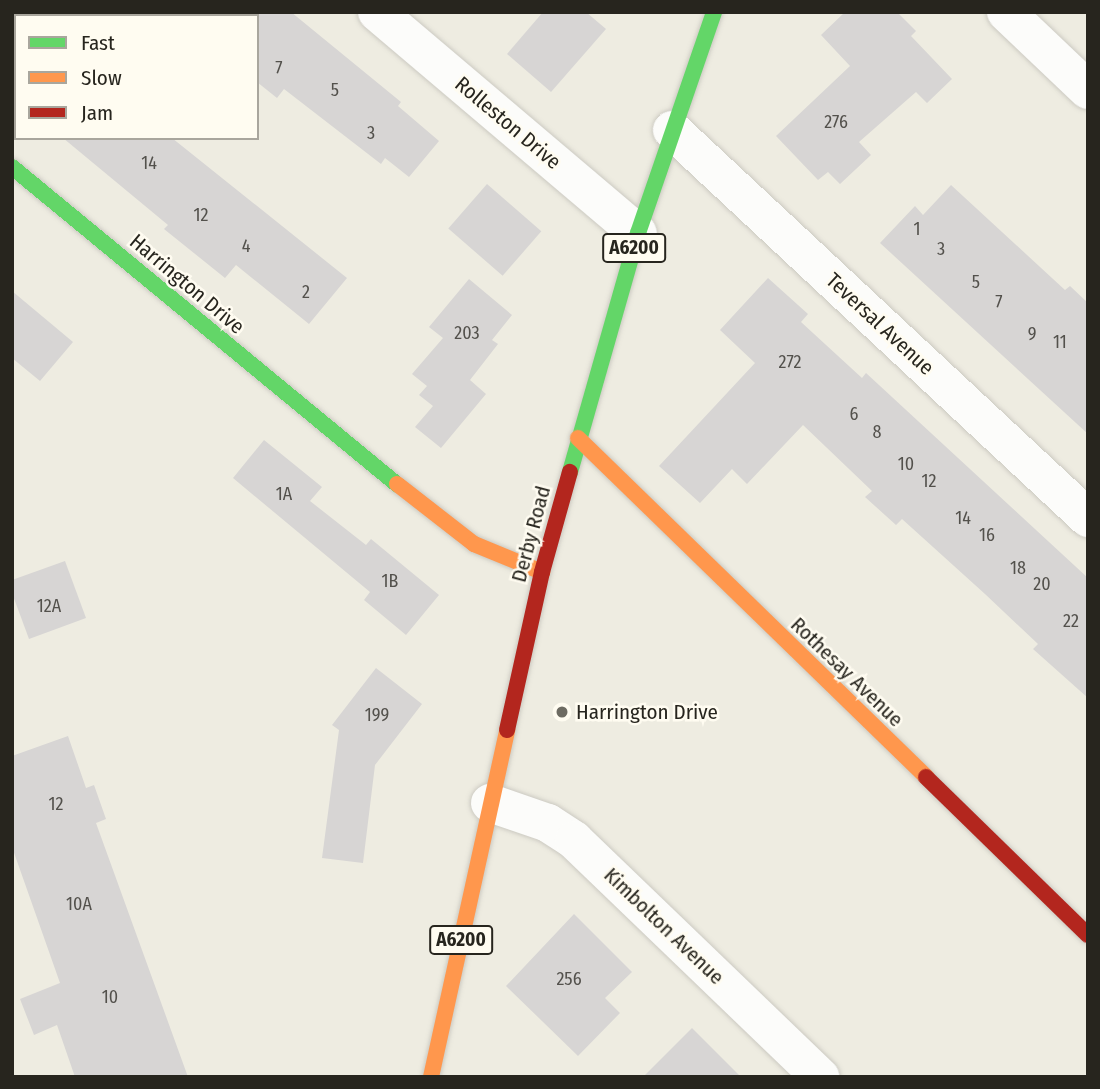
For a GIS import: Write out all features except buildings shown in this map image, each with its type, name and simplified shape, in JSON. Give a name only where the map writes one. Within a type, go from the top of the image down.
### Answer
[{"type":"street","name":"Rolleston Drive","points":[[377,12],[638,233]]},
{"type":"street","name":"Derby Road","points":[[431,1077],[542,572],[638,233],[714,12]]},
{"type":"street","points":[[1006,12],[1088,90]]},
{"type":"street","name":"Teversal Avenue","points":[[672,130],[1088,518]]},
{"type":"street","name":"Harrington Drive","points":[[12,167],[474,544],[542,572]]},
{"type":"street","name":"Rothesay Avenue","points":[[578,438],[1088,935]]},
{"type":"street","name":"Kimbolton Avenue","points":[[490,803],[548,824],[574,840],[820,1077]]},
{"type":"traffic: fast","points":[[570,472],[638,233],[714,12]]},
{"type":"traffic: fast","points":[[12,167],[397,484]]},
{"type":"traffic: slow","points":[[578,438],[926,777]]},
{"type":"traffic: slow","points":[[397,484],[474,544],[542,572]]},
{"type":"traffic: slow","points":[[431,1077],[507,730]]},
{"type":"traffic: jam","points":[[507,730],[542,572],[570,472]]},
{"type":"traffic: jam","points":[[926,777],[1088,935]]},
{"type":"place","name":"Harrington Drive","points":[[562,712]]}]
